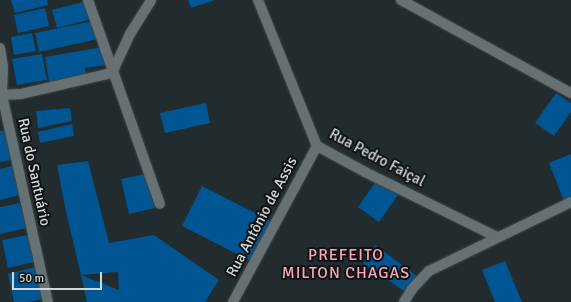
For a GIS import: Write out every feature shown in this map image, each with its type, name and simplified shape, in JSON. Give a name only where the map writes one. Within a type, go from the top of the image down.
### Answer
[{"type":"street","points":[[88,0],[112,73],[160,204]]},
{"type":"street","points":[[112,73],[130,34],[151,0]]},
{"type":"street","name":"Rua Pedro Faiçal","points":[[258,0],[317,146],[365,172],[497,237]]},
{"type":"street","points":[[401,0],[571,93]]},
{"type":"street","name":"Rua do Santuário","points":[[0,48],[3,66],[1,95],[48,302]]},
{"type":"street","points":[[1,95],[22,94],[112,73]]},
{"type":"street","name":"Rua Antônio de Assis","points":[[233,302],[317,146]]},
{"type":"street","points":[[404,302],[412,289],[429,271],[571,202]]},
{"type":"building","points":[[11,0],[47,0],[48,5],[15,13]]},
{"type":"building","points":[[188,0],[215,0],[191,8]]},
{"type":"building","points":[[87,1],[92,19],[57,28],[52,10]]},
{"type":"building","points":[[45,8],[49,26],[18,33],[14,15]]},
{"type":"building","points":[[94,21],[98,39],[39,52],[35,33]]},
{"type":"building","points":[[32,33],[36,51],[14,55],[11,37]]},
{"type":"building","points":[[103,47],[106,65],[85,68],[86,75],[49,82],[45,57]]},
{"type":"building","points":[[42,54],[47,80],[17,85],[12,59]]},
{"type":"building","points":[[556,93],[571,103],[571,112],[554,136],[535,123]]},
{"type":"building","points":[[206,103],[210,123],[165,133],[160,113]]},
{"type":"building","points":[[70,108],[72,121],[38,128],[36,111]]},
{"type":"building","points":[[72,124],[74,136],[40,143],[38,132]]},
{"type":"building","points":[[5,130],[12,160],[0,162],[0,131]]},
{"type":"building","points":[[571,154],[571,199],[564,201],[549,163]]},
{"type":"building","points":[[88,161],[109,243],[154,235],[219,280],[205,302],[87,302],[66,212],[57,165]],"holes":[[[118,272],[119,290],[81,275]]]},
{"type":"building","points":[[12,166],[19,195],[0,200],[0,169]]},
{"type":"building","points":[[145,174],[155,208],[129,214],[121,179]]},
{"type":"building","points":[[377,180],[398,195],[379,222],[358,207]]},
{"type":"building","points":[[202,186],[271,221],[251,261],[182,226]]},
{"type":"building","points":[[20,203],[26,228],[0,234],[0,207]]},
{"type":"building","points":[[28,235],[34,262],[8,268],[2,240]]},
{"type":"building","points":[[375,245],[417,276],[404,291],[363,263]]},
{"type":"building","points":[[505,261],[522,302],[495,302],[482,270]]},
{"type":"building","points":[[35,267],[43,299],[28,302],[14,302],[8,274]]},
{"type":"district","name":"PREFEITO MILTON CHAGAS","points":[[346,264]]}]
